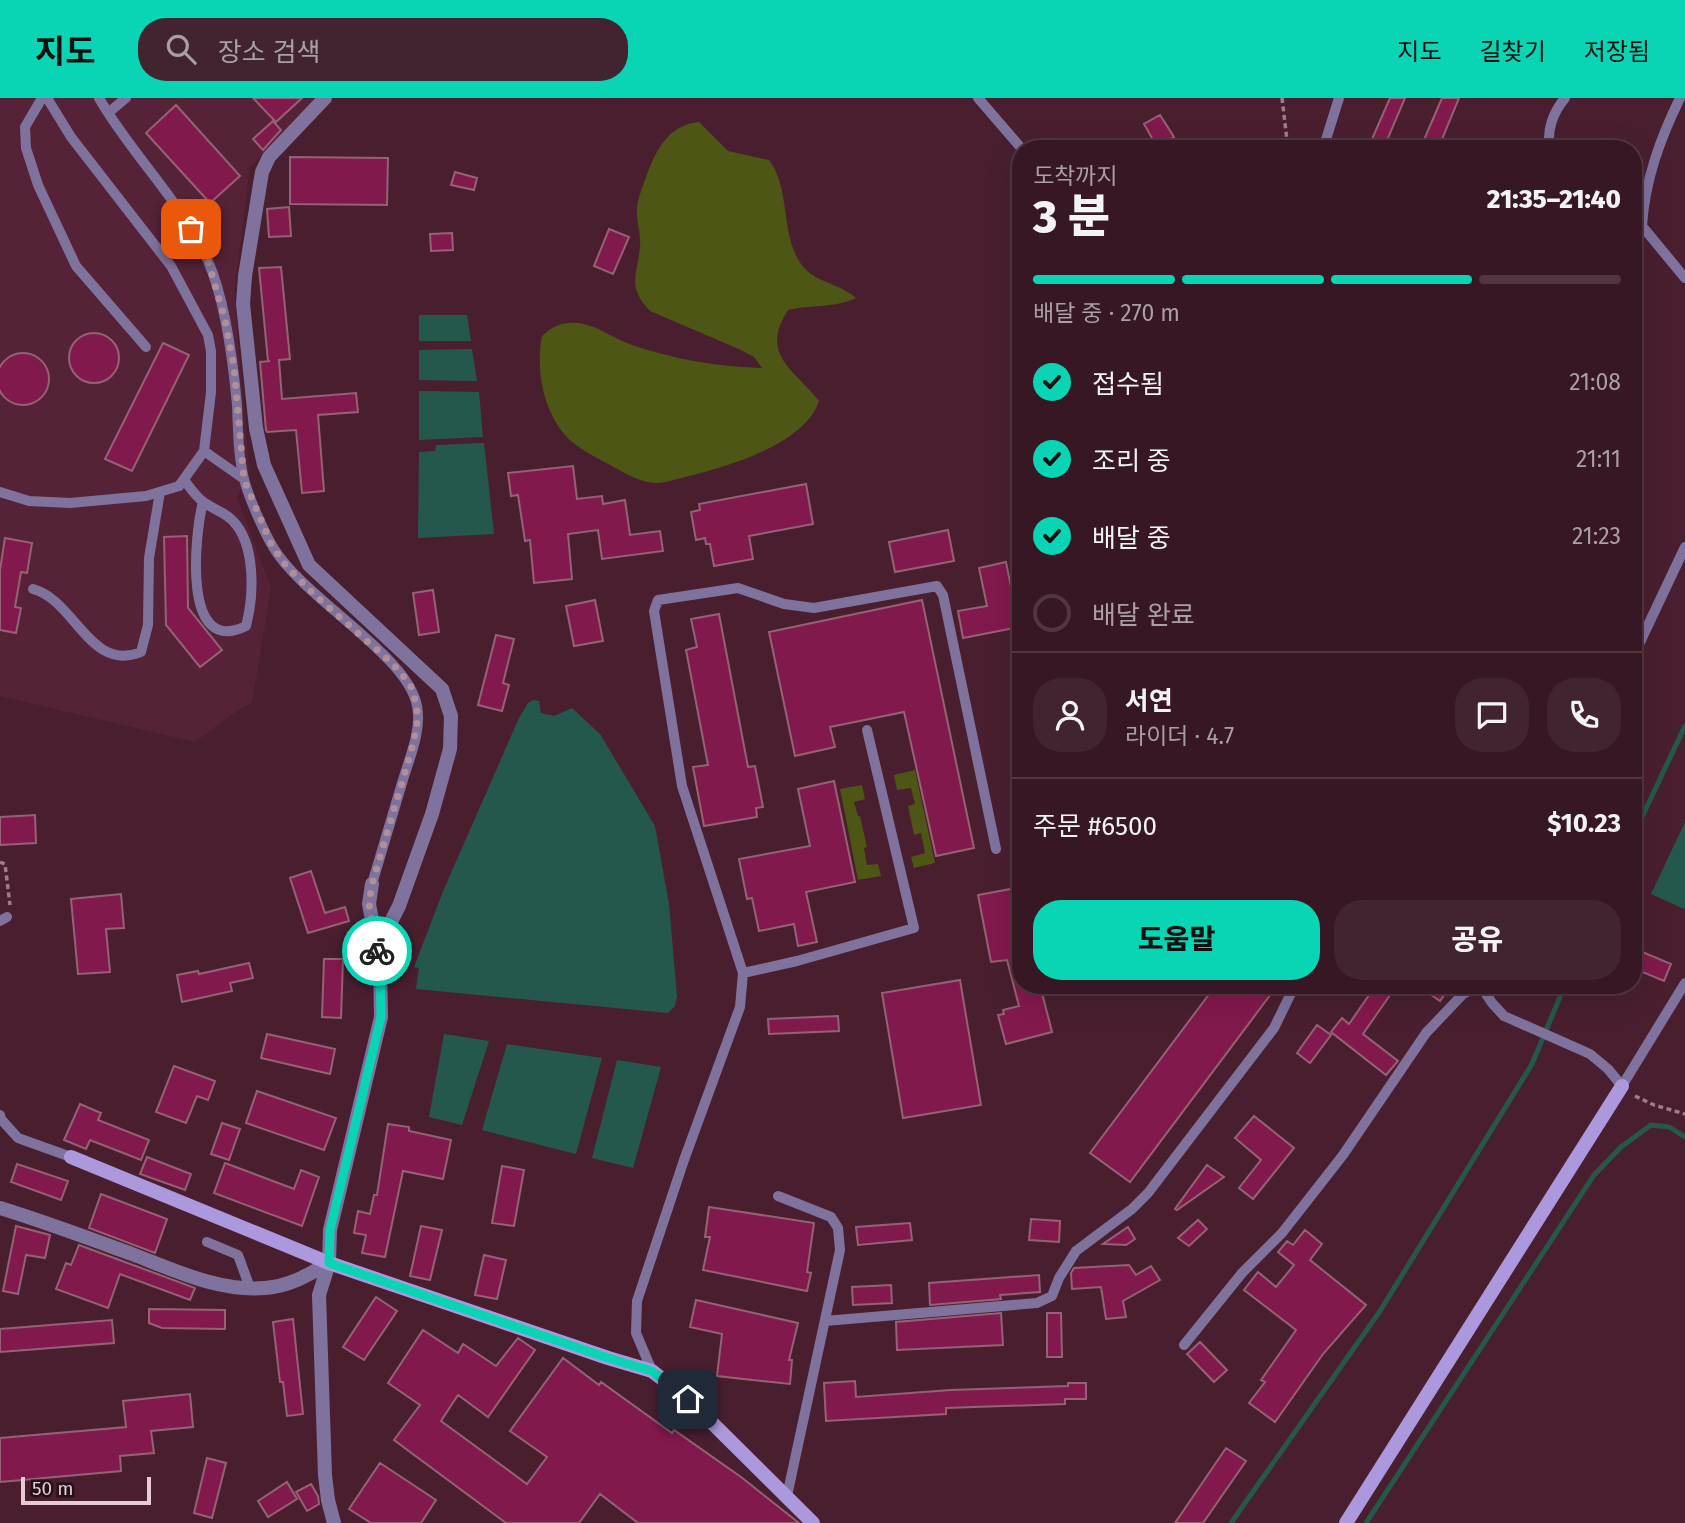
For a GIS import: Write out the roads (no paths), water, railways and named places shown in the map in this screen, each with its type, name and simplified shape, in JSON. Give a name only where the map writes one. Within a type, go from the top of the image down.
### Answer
[{"type":"street","points":[[325,98],[269,157],[262,173],[243,303],[256,428],[264,465],[309,565],[442,689],[451,716],[450,749],[432,814],[399,906],[377,949]]},
{"type":"street","points":[[334,1523],[325,1475],[319,1295],[329,1263],[330,1230],[381,1017],[380,962],[369,904],[372,884]]},
{"type":"street","points":[[1346,1523],[1622,1086]]},
{"type":"street","points":[[71,1157],[329,1263],[652,1371],[688,1399],[813,1523]]},
{"type":"street","points":[[0,1208],[202,1280],[234,1288],[294,1283],[329,1263]]},
{"type":"lane","points":[[41,98],[25,127],[26,148],[38,185],[76,266],[146,347]]},
{"type":"lane","points":[[0,492],[29,501],[70,503],[146,496],[179,485],[204,451],[211,392],[211,351],[208,335],[171,266],[71,137],[47,98]]},
{"type":"lane","points":[[99,98],[191,229],[208,261],[225,320],[234,367],[244,480],[272,546],[287,567],[393,664],[410,684],[417,706],[417,726],[372,884]]},
{"type":"lane","points":[[108,113],[126,98]]},
{"type":"lane","points":[[978,98],[1014,140]]},
{"type":"lane","points":[[1326,140],[1339,98]]},
{"type":"lane","points":[[1548,140],[1558,106],[1565,98]]},
{"type":"lane","points":[[1642,203],[1662,135],[1680,98]]},
{"type":"lane","points":[[1642,230],[1685,278]]},
{"type":"lane","points":[[204,451],[244,480]]},
{"type":"lane","points":[[184,480],[203,502],[218,509],[234,522],[246,545],[253,585],[250,611],[246,625],[235,631],[219,630],[209,621],[200,605],[194,575],[195,537],[203,502]]},
{"type":"lane","points":[[33,589],[53,601],[106,653],[117,657],[141,652],[149,625],[149,558],[160,492]]},
{"type":"lane","points":[[1642,638],[1685,547]]},
{"type":"lane","points":[[652,1371],[636,1333],[637,1301],[684,1160],[740,1007],[743,973],[682,786],[654,611],[658,600],[738,588],[784,604],[814,608],[937,586],[943,595],[996,849]]},
{"type":"lane","points":[[743,973],[797,961],[914,928],[867,730]]},
{"type":"lane","points":[[1486,994],[1504,1016],[1590,1054],[1608,1069],[1622,1086],[1685,983]]},
{"type":"lane","points":[[825,1321],[1037,1303],[1052,1296],[1059,1278],[1076,1251],[1132,1209],[1148,1193],[1274,1028],[1291,994]]},
{"type":"lane","points":[[1184,1345],[1242,1273],[1282,1233],[1335,1165],[1426,1033],[1463,994]]},
{"type":"lane","points":[[0,1115],[18,1138],[71,1157]]},
{"type":"lane","points":[[778,1196],[831,1217],[838,1228],[840,1250],[787,1496]]},
{"type":"lane","points":[[207,1242],[238,1255],[250,1288]]},
{"type":"waterway","points":[[1642,817],[1685,726]]},
{"type":"waterway","points":[[1231,1523],[1380,1311],[1532,1064],[1561,994]]},
{"type":"waterway","points":[[1366,1523],[1594,1175],[1621,1147],[1651,1125],[1669,1127],[1685,1137]]}]
